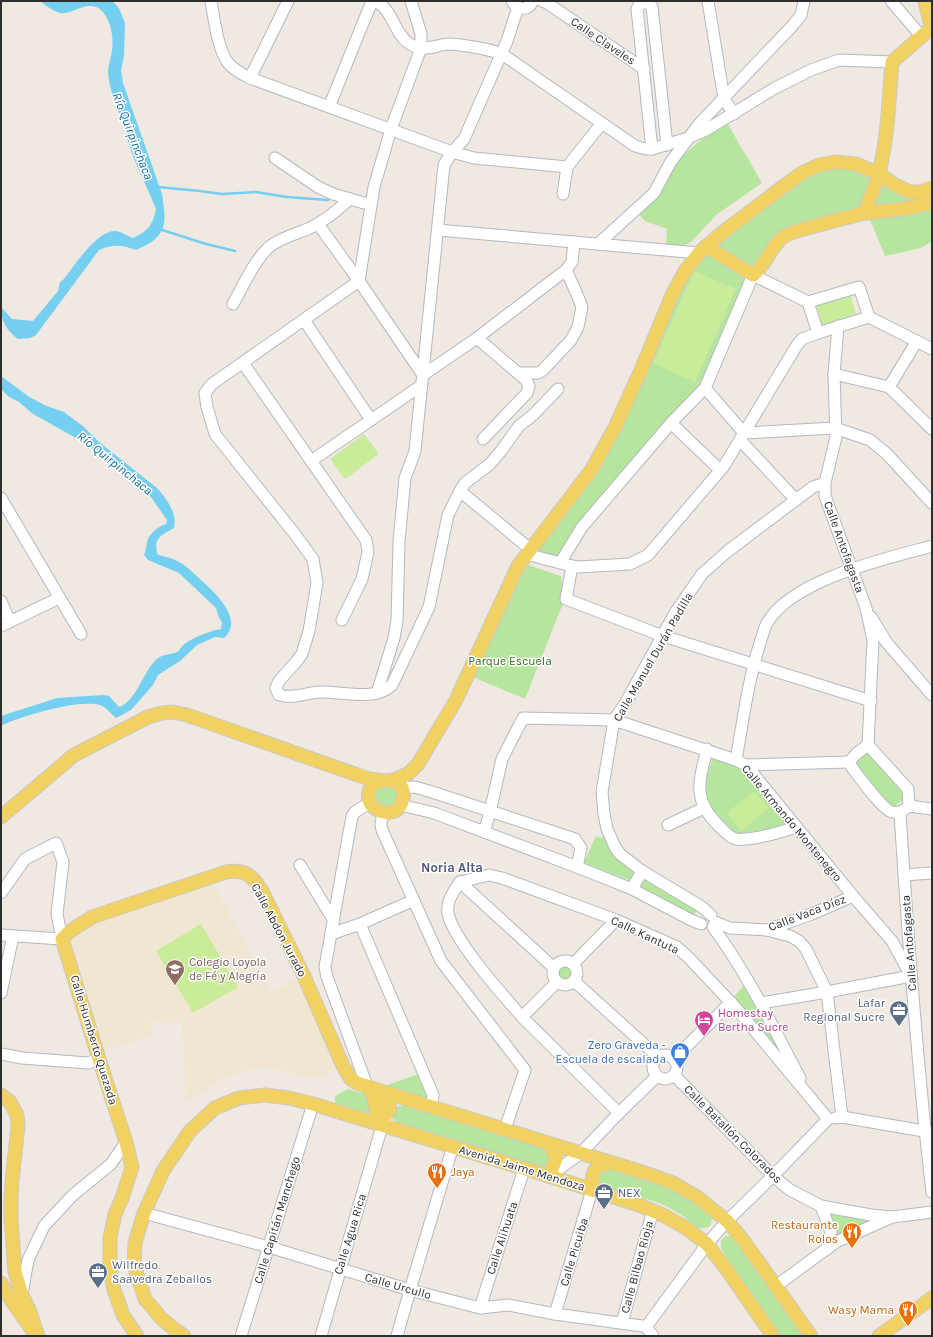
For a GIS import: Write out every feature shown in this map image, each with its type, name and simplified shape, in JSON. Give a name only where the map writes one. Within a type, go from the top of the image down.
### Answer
[{"type":"main road","points":[[865,214],[867,202],[879,174],[885,138],[892,62],[928,32],[926,1]]},
{"type":"main road","points":[[929,1],[932,6]]},
{"type":"main road","points":[[398,784],[418,764],[456,700],[518,566],[592,469],[615,427],[642,370],[673,293],[685,271],[702,249],[802,173],[819,165],[835,162],[856,164],[879,174],[895,185],[910,192],[920,192],[932,188]]},
{"type":"main road","points":[[702,249],[753,275],[759,270],[778,242],[784,236],[797,231],[865,214],[904,210],[932,202]]},
{"type":"main road","points":[[1,817],[74,755],[148,717],[173,712],[377,781],[398,784]]},
{"type":"main road","points":[[377,781],[370,789],[370,802],[376,809],[383,812],[392,812],[401,805],[403,800],[398,784]]},
{"type":"main road","name":"Calle Abdon Jurado","points":[[62,939],[69,932],[92,917],[226,872],[235,870],[244,872],[255,880],[262,891],[303,974],[346,1072],[351,1079],[357,1083],[367,1086],[380,1113]]},
{"type":"main road","name":"Calle Humberto Quezada","points":[[62,939],[126,1142],[132,1167],[115,1214],[110,1238],[110,1270],[114,1290],[123,1316],[137,1336]]},
{"type":"main road","points":[[1,1095],[10,1102],[18,1120],[12,1181],[11,1220],[15,1272],[37,1336]]},
{"type":"main road","name":"Avenida Jaime Mendoza","points":[[184,1336],[161,1318],[145,1299],[134,1265],[135,1243],[144,1213],[163,1171],[190,1131],[215,1108],[239,1098],[265,1095],[289,1098],[313,1104],[380,1113],[453,1146],[653,1210],[686,1228],[707,1244],[773,1336]]},
{"type":"main road","name":"Avenida Jaime Mendoza","points":[[380,1113],[408,1100],[505,1129],[674,1183],[697,1197],[727,1221],[743,1240],[810,1336]]},
{"type":"main road","points":[[549,1176],[556,1159],[550,1144]]},
{"type":"main road","points":[[592,1190],[592,1176],[594,1169],[600,1165],[610,1163]]},
{"type":"main road","points":[[1,1283],[11,1300],[37,1336]]},
{"type":"main road","points":[[879,1336],[932,1298]]},
{"type":"street","points":[[211,1],[221,52],[231,66],[250,78],[452,152],[474,158],[567,167]]},
{"type":"street","points":[[250,78],[288,1]]},
{"type":"street","points":[[329,107],[372,1],[380,4],[386,11],[397,30],[406,41],[417,47],[432,48],[450,44],[494,51],[502,54],[635,146],[646,149],[667,145],[706,130],[768,92],[811,70],[839,60],[892,62]]},
{"type":"street","points":[[411,1],[421,34],[421,48],[390,129],[374,187],[359,280],[212,384],[205,393],[207,407],[215,434],[313,559],[318,583],[310,630],[302,654],[279,681],[276,688],[279,695],[289,697],[320,692],[359,694],[377,693],[388,690],[392,685],[429,607],[448,515],[460,491],[465,483],[490,464],[519,426],[533,415],[558,389]]},
{"type":"street","points":[[516,4],[522,9],[529,7],[533,1]]},
{"type":"street","name":"Calle Claveles","points":[[542,1],[644,69]]},
{"type":"street","points":[[708,1],[724,99],[734,114]]},
{"type":"street","points":[[598,244],[654,193],[670,163],[688,138],[699,124],[794,24],[801,15],[804,1]]},
{"type":"street","points":[[891,1],[928,32]]},
{"type":"street","points":[[652,149],[637,9],[638,6],[645,3],[650,4],[652,7],[667,145]]},
{"type":"street","points":[[377,693],[394,638],[397,622],[399,542],[404,485],[405,478],[415,451],[444,165],[452,152],[464,139],[502,54],[516,13],[516,4]]},
{"type":"street","points":[[563,194],[567,167],[602,123]]},
{"type":"street","points":[[275,158],[333,194],[371,205]]},
{"type":"street","points":[[233,304],[259,259],[270,247],[285,238],[327,219],[350,199]]},
{"type":"street","points":[[318,224],[359,280],[422,380]]},
{"type":"street","points":[[438,230],[598,244],[702,249]]},
{"type":"street","points":[[311,461],[371,420],[566,270],[572,262],[574,242]]},
{"type":"street","points":[[518,373],[538,372],[544,370],[571,340],[578,327],[582,307],[566,270]]},
{"type":"street","points":[[560,563],[582,527],[671,423],[705,388],[753,275],[808,302],[859,286],[869,317]]},
{"type":"street","points":[[808,302],[818,333]]},
{"type":"street","points":[[460,491],[528,551],[572,566],[630,564],[648,555],[720,470],[802,339],[869,317],[932,349]]},
{"type":"street","points":[[304,320],[371,420]]},
{"type":"street","name":"Calle Antofagasta","points":[[838,326],[834,374],[836,437],[825,483],[825,496],[866,608],[873,640],[868,745]]},
{"type":"street","points":[[477,338],[526,380],[529,386],[527,394],[483,439]]},
{"type":"street","points":[[889,387],[917,341]]},
{"type":"street","points":[[243,363],[366,540],[368,552],[362,579],[342,620]]},
{"type":"street","points":[[834,374],[889,387],[932,429]]},
{"type":"street","points":[[705,388],[742,436],[796,500]]},
{"type":"street","points":[[671,423],[720,470]]},
{"type":"street","points":[[742,436],[835,428],[870,440],[887,454],[932,503]]},
{"type":"street","name":"Calle Manuel Durán Padilla","points":[[810,1098],[760,1003],[713,921],[702,907],[642,871],[620,854],[607,829],[602,792],[614,720],[626,702],[675,613],[702,574],[728,551],[813,487],[825,483]]},
{"type":"street","points":[[1,498],[81,634]]},
{"type":"street","name":"Calle Armando Montenegro","points":[[911,976],[892,941],[852,896],[797,827],[741,762],[754,663],[767,624],[780,607],[800,592],[852,568],[932,546]]},
{"type":"street","points":[[572,566],[566,599],[663,636],[754,663],[871,701]]},
{"type":"street","points":[[1,601],[5,624],[59,598]]},
{"type":"street","points":[[866,608],[887,642],[932,695]]},
{"type":"street","points":[[484,832],[502,759],[523,718],[614,720],[707,749],[741,762],[849,762],[856,754],[868,745],[908,789],[909,806]]},
{"type":"street","points":[[707,749],[700,779],[701,797],[704,808],[715,823],[736,839],[762,838],[797,827]]},
{"type":"street","points":[[849,762],[853,770],[884,807],[891,812],[900,812],[909,806],[932,809]]},
{"type":"street","points":[[398,784],[415,787],[575,839],[581,848],[576,867]]},
{"type":"street","points":[[367,1086],[327,977],[325,967],[352,816],[370,802]]},
{"type":"street","points":[[401,805],[434,813],[632,889],[701,924],[706,928],[713,921]]},
{"type":"street","points":[[668,824],[704,808]]},
{"type":"street","points":[[383,812],[382,830],[441,961],[525,1070],[505,1129]]},
{"type":"street","name":"Calle Antofagasta","points":[[900,812],[911,976],[928,1132],[932,1192]]},
{"type":"street","points":[[1,893],[25,859],[56,843],[63,862],[57,914],[62,939],[1,935]]},
{"type":"street","points":[[300,865],[334,920]]},
{"type":"street","points":[[632,889],[642,871]]},
{"type":"street","points":[[904,875],[932,873]]},
{"type":"street","name":"Calle Kantuta","points":[[460,882],[489,875],[502,878],[616,920],[677,947],[731,1002],[828,1119]]},
{"type":"street","points":[[554,968],[460,882],[449,899],[448,912],[454,928],[467,950],[503,996],[522,1017],[619,1113]]},
{"type":"street","name":"Calle Vaca Díez","points":[[713,921],[730,928],[768,930],[812,914],[852,896]]},
{"type":"street","points":[[331,934],[360,924],[414,900]]},
{"type":"street","points":[[574,964],[616,920]]},
{"type":"street","points":[[360,924],[433,1095],[431,1107]]},
{"type":"street","points":[[768,930],[790,936],[799,941],[806,949],[827,992],[842,1117]]},
{"type":"street","points":[[1,993],[13,936]]},
{"type":"street","points":[[566,960],[574,964],[577,974],[574,981],[564,985],[557,982],[553,975],[554,968],[558,962],[566,960]]},
{"type":"street","points":[[760,1003],[911,976]]},
{"type":"street","points":[[574,981],[658,1057]]},
{"type":"street","points":[[522,1017],[557,982]]},
{"type":"street","points":[[674,1059],[731,1002]]},
{"type":"street","points":[[1,1054],[22,1058],[88,1063],[99,1059]]},
{"type":"street","points":[[661,1055],[668,1055],[674,1059],[677,1065],[674,1075],[664,1079],[655,1074],[653,1063],[658,1057],[661,1055]]},
{"type":"street","name":"Calle Batallón Colorados","points":[[674,1075],[773,1176],[790,1190],[821,1206],[872,1215],[892,1217],[932,1212]]},
{"type":"street","points":[[549,1176],[580,1154],[657,1076]]},
{"type":"street","name":"Calle Capitán Manchego","points":[[241,1336],[313,1104]]},
{"type":"street","name":"Calle Agua Rica","points":[[321,1336],[340,1269],[380,1113]]},
{"type":"street","points":[[649,1332],[707,1244],[727,1221],[828,1119],[842,1117],[928,1132]]},
{"type":"street","points":[[22,1295],[28,1260],[44,1226],[73,1195],[111,1164],[126,1142]]},
{"type":"street","points":[[397,1336],[453,1146]]},
{"type":"street","name":"Calle Alihuata","points":[[480,1308],[524,1169]]},
{"type":"street","name":"Calle Picuiba","points":[[555,1314],[592,1190]]},
{"type":"street","points":[[821,1206],[831,1232],[828,1248]]},
{"type":"street","name":"Calle Bilbao Rioja","points":[[622,1323],[653,1210]]},
{"type":"street","name":"Calle Urcullo","points":[[144,1213],[269,1247],[410,1290],[480,1308],[508,1305],[555,1314],[622,1323],[649,1332]]},
{"type":"street","points":[[776,1286],[836,1242],[892,1217]]},
{"type":"shaded area","name":"Colegio Loyola de Fé y Alegría","points":[[213,883],[271,993],[298,978],[335,1069],[314,1079],[272,1068],[250,1070],[227,1076],[186,1102],[182,1023],[150,1022],[152,1036],[100,1051],[71,942],[77,934],[95,921]]},
{"type":"green space","points":[[726,121],[762,183],[716,215],[693,240],[684,246],[666,244],[667,229],[645,221],[637,212],[663,190],[666,179],[679,160]]},
{"type":"green space","points":[[830,167],[850,170],[874,180],[864,208],[797,227],[752,271],[713,247],[807,175]]},
{"type":"green space","points":[[880,181],[908,197],[932,200],[873,206]]},
{"type":"green space","points":[[932,209],[932,241],[921,248],[885,256],[869,217],[917,214]]},
{"type":"green space","points":[[706,254],[748,277],[707,378],[556,558],[535,552],[570,506],[679,291],[698,262]]},
{"type":"green space","points":[[694,271],[736,289],[695,382],[653,363]]},
{"type":"green space","points":[[850,293],[856,314],[822,325],[816,304]]},
{"type":"green space","points":[[364,434],[379,454],[345,479],[330,459]]},
{"type":"green space","name":"Parque Escuela","points":[[525,564],[561,576],[563,603],[525,699],[473,677]]},
{"type":"green space","points":[[865,752],[870,752],[896,781],[900,788],[903,800],[895,806],[889,807],[855,767],[855,761]]},
{"type":"green space","points":[[713,757],[742,767],[788,824],[757,834],[742,836],[735,833],[711,808],[706,795],[706,778]]},
{"type":"green space","points":[[397,786],[399,790],[395,807],[378,806],[373,795],[376,787],[390,788]]},
{"type":"green space","points":[[754,791],[769,808],[741,831],[727,813]]},
{"type":"green space","points":[[596,836],[600,838],[605,836],[634,870],[633,876],[629,880],[584,863]]},
{"type":"green space","points":[[648,879],[696,908],[697,912],[691,916],[641,888],[642,881]]},
{"type":"green space","points":[[201,924],[238,987],[193,1013],[156,951]]},
{"type":"green space","points":[[565,963],[569,964],[573,968],[573,976],[569,980],[565,981],[561,980],[557,976],[556,972],[557,968],[561,964]]},
{"type":"green space","points":[[744,985],[790,1067],[786,1067],[734,997]]},
{"type":"green space","points":[[419,1074],[428,1098],[423,1099],[381,1087]]},
{"type":"green space","points":[[348,1089],[369,1095],[372,1109],[369,1112],[364,1113],[335,1104],[335,1096]]},
{"type":"green space","points":[[405,1106],[546,1147],[551,1153],[547,1168],[396,1122],[393,1117],[396,1108]]},
{"type":"green space","points":[[614,1167],[683,1194],[708,1211],[712,1220],[710,1226],[701,1229],[698,1228],[682,1216],[660,1203],[613,1189],[598,1182],[601,1169]]},
{"type":"green space","points":[[830,1213],[873,1219],[837,1237]]},
{"type":"green space","points":[[727,1236],[733,1236],[736,1239],[802,1336],[781,1336],[753,1299],[721,1248],[721,1240]]},
{"type":"water","name":"Río Quirpinchaca","points":[[40,1],[112,1],[119,8],[125,23],[124,56],[121,70],[123,83],[162,194],[164,222],[159,235],[154,240],[136,250],[118,246],[99,250],[36,335],[30,338],[18,339],[5,325],[1,307],[12,319],[33,321],[58,291],[60,282],[94,242],[109,232],[116,231],[133,238],[149,227],[156,209],[133,156],[111,88],[108,67],[113,40],[111,28],[107,18],[100,9],[95,7],[84,7],[70,12],[61,13],[53,10]]},
{"type":"water","name":"Río Quirpinchaca","points":[[1,376],[28,396],[44,405],[64,412],[157,488],[170,506],[175,523],[174,528],[162,535],[157,541],[156,550],[158,555],[175,560],[188,568],[220,599],[229,614],[231,623],[230,631],[224,638],[215,637],[197,645],[180,661],[158,675],[153,685],[131,710],[116,718],[100,705],[78,704],[35,713],[1,726],[1,716],[57,698],[103,695],[109,696],[119,707],[125,704],[134,694],[150,667],[157,659],[163,655],[179,651],[186,643],[197,637],[221,629],[222,622],[216,608],[179,573],[148,560],[144,555],[148,539],[152,533],[166,524],[167,520],[151,497],[85,443],[33,414],[19,402],[9,397],[1,389]]},
{"type":"waterway","points":[[158,187],[222,194],[256,192],[287,197],[328,200]]},
{"type":"waterway","points":[[159,229],[206,244],[235,251]]},
{"type":"place","name":"Colegio Loyola de Fé y Alegría","points":[[175,986]]},
{"type":"place","name":"Lafar Regional Sucre","points":[[899,1027]]},
{"type":"place","name":"Homestay Bertha Sucre","points":[[704,1037]]},
{"type":"place","name":"Zero Graveda - Escuela de escalada","points":[[680,1069]]},
{"type":"place","name":"Jaya","points":[[437,1189]]},
{"type":"place","name":"NEX","points":[[604,1210]]},
{"type":"place","name":"Restaurante Rolos","points":[[852,1249]]},
{"type":"place","name":"Wilfredo Saavedra Zeballos","points":[[98,1289]]},
{"type":"place","name":"Wasy Mama","points":[[908,1327]]},
{"type":"district","name":"Noria Alta","points":[[452,867]]}]
